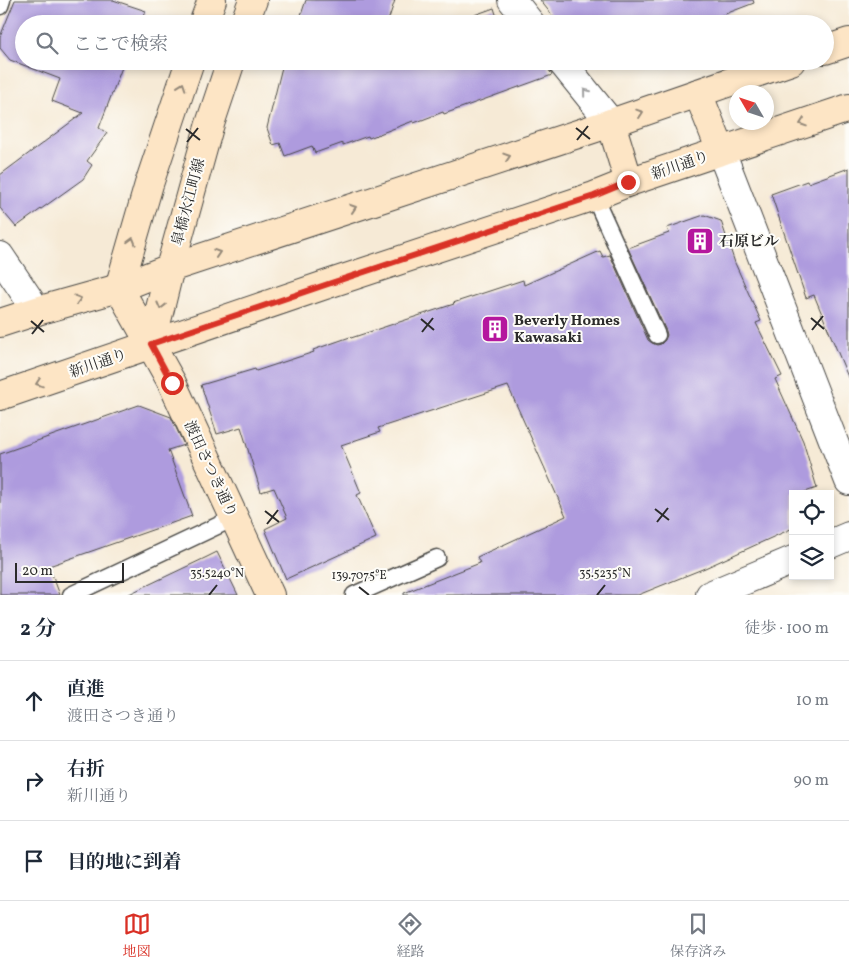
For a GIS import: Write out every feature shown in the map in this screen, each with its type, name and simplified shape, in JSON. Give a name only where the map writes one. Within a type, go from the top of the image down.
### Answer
[{"type":"main road","points":[[207,15],[212,0]]},
{"type":"main road","points":[[247,15],[252,0]]},
{"type":"main road","points":[[834,47],[849,42]]},
{"type":"main road","points":[[119,288],[149,184],[187,70]]},
{"type":"main road","name":"皐橋水江町線","points":[[151,344],[209,127],[228,70]]},
{"type":"main road","points":[[0,323],[119,288],[170,268],[611,123],[765,70]]},
{"type":"main road","points":[[698,93],[720,151]]},
{"type":"main road","name":"新川通り","points":[[0,396],[849,108]]},
{"type":"main road","points":[[611,123],[628,182]]},
{"type":"main road","name":"渡田さつき通り","points":[[119,288],[172,383],[270,595]]},
{"type":"street","points":[[512,0],[524,15]]},
{"type":"street","points":[[568,70],[611,123]]},
{"type":"street","points":[[720,151],[849,480]]},
{"type":"street","points":[[0,256],[37,311]]},
{"type":"street","points":[[834,542],[849,536]]},
{"type":"street","points":[[710,595],[789,562]]},
{"type":"lane","points":[[0,6],[2,0]]},
{"type":"lane","points":[[594,196],[657,335]]},
{"type":"lane","points":[[71,595],[234,518]]},
{"type":"lane","points":[[354,595],[437,558]]},
{"type":"building","points":[[15,0],[113,0],[146,11],[144,15],[15,15],[15,62],[10,60],[0,48],[0,37]]},
{"type":"building","points":[[306,0],[395,0],[390,15],[301,15]]},
{"type":"building","points":[[540,0],[753,0],[754,3],[723,15],[552,15]]},
{"type":"building","points":[[494,8],[496,15],[474,15]]},
{"type":"building","points":[[36,70],[121,70],[99,128],[107,133],[87,161],[92,165],[83,179],[16,227],[0,208],[0,175],[83,113],[52,101],[60,79]]},
{"type":"building","points":[[549,70],[552,75],[444,114],[443,112],[414,123],[413,121],[369,138],[368,136],[315,153],[312,146],[285,156],[280,143],[273,145],[267,128],[281,71]]},
{"type":"building","points":[[849,168],[848,377],[814,295],[806,298],[771,194]]},
{"type":"building","points":[[704,215],[721,221],[735,263],[761,321],[756,323],[782,376],[775,379],[803,441],[817,488],[811,490],[789,490],[789,530],[705,568],[638,595],[404,595],[404,593],[480,563],[477,557],[566,516],[508,386],[378,428],[380,432],[341,445],[361,493],[357,495],[376,538],[286,579],[265,529],[287,518],[274,488],[261,492],[241,427],[217,434],[201,385],[255,369],[256,371],[314,352],[313,350],[350,337],[523,280],[524,285],[600,251],[603,257],[610,255],[648,340],[657,345],[661,344],[667,335],[666,331],[628,248],[669,233],[667,228]]},
{"type":"building","points":[[139,405],[171,417],[184,445],[168,450],[192,516],[49,566],[60,595],[0,595],[0,454]]},
{"type":"building","points":[[217,552],[238,595],[127,595],[207,557]]},
{"type":"place","name":"石原ビル","points":[[700,241]]},
{"type":"place","name":"Beverly Homes Kawasaki","points":[[495,329]]},
{"type":"route","points":[[172,383],[151,344],[594,196],[628,182]]}]
